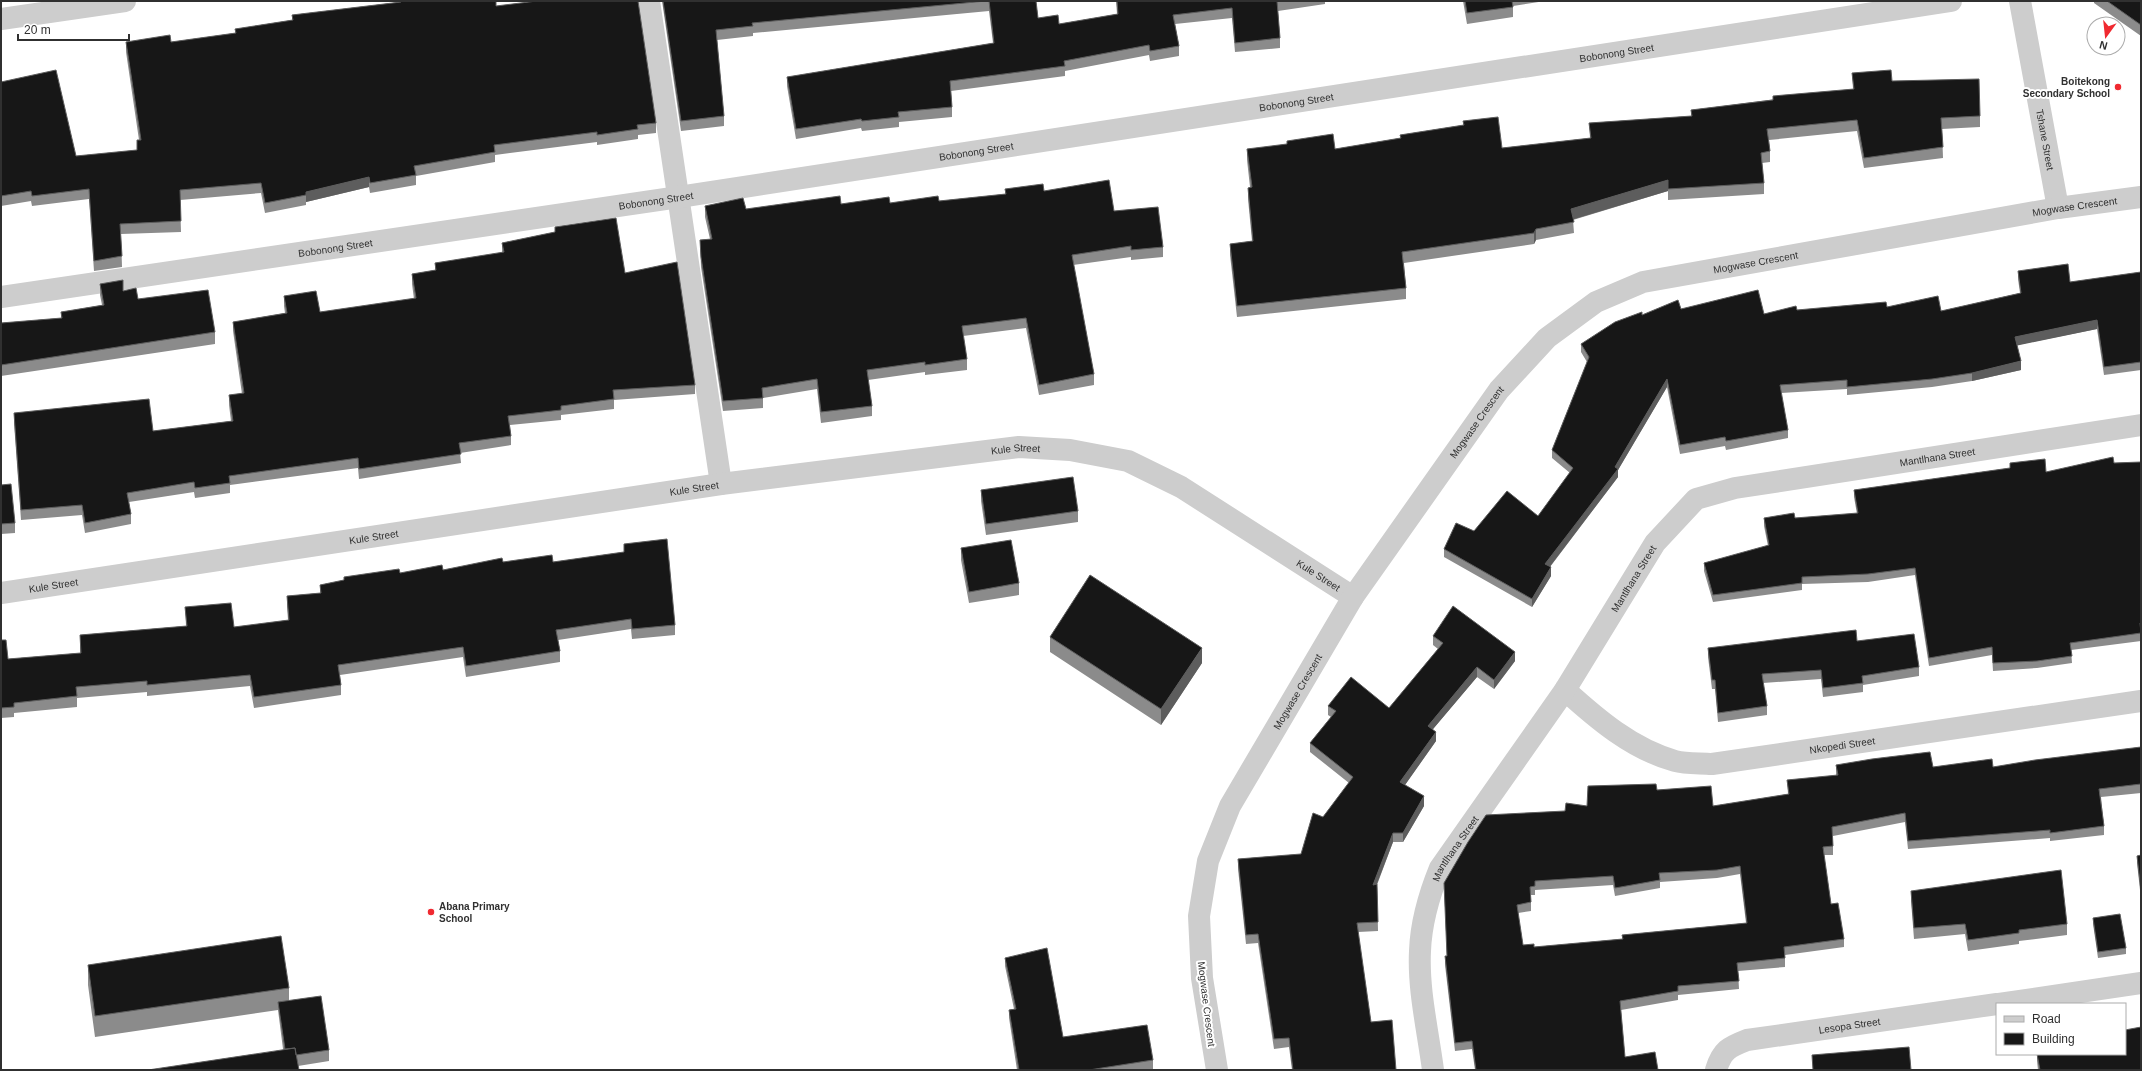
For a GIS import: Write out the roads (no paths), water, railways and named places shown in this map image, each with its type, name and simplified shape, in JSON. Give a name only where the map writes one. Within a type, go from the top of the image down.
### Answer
[{"type":"street","points":[[1,19],[125,1]]},
{"type":"street","points":[[649,1],[721,484]]},
{"type":"street","name":"Bobonong Street","points":[[1,297],[678,197],[1951,1]]},
{"type":"street","name":"Tshane Street","points":[[2020,1],[2058,208]]},
{"type":"street","name":"Mogwase Crescent","points":[[1216,1070],[1202,978],[1199,916],[1208,861],[1230,806],[1353,597],[1499,390],[1547,338],[1596,302],[1643,282],[2058,208],[2141,197]]},
{"type":"street","name":"Mantlhana Street","points":[[1433,1070],[1420,979],[1420,950],[1428,898],[1440,868],[1565,690],[1655,543],[1696,499],[1735,488],[2141,425]]},
{"type":"street","name":"Kule Street","points":[[1,593],[721,484],[1020,447],[1070,450],[1128,461],[1180,487],[1353,597]]},
{"type":"street","name":"Nkopedi Street","points":[[1565,690],[1602,722],[1634,744],[1675,761],[1712,764],[2141,701]]},
{"type":"street","name":"Lesopa Street","points":[[2005,1003],[2141,984]]},
{"type":"street","name":"Lesopa Street","points":[[1716,1070],[1720,1059],[1729,1047],[1747,1040],[1996,1004]]},
{"type":"place","name":"Boitekong Secondary School","points":[[2118,87]]},
{"type":"place","name":"Abana Primary School","points":[[431,912]]}]
